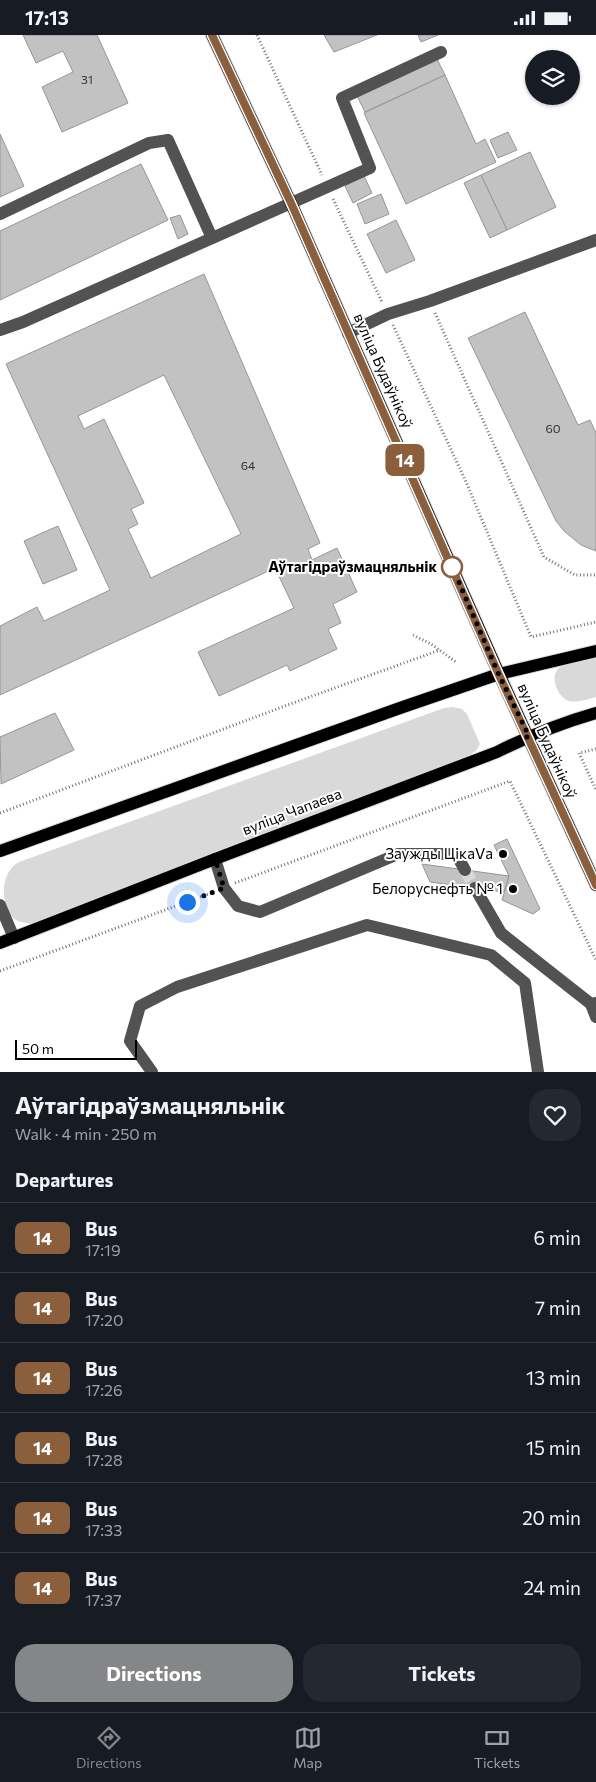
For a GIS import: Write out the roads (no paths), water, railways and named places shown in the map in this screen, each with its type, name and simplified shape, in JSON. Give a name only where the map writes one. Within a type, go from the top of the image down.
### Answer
[{"type":"main road","name":"вуліца Будаўнікоў","points":[[212,35],[291,203],[499,675],[529,736],[541,767],[596,885]]},
{"type":"main road","points":[[0,851],[400,708],[499,675],[596,651]]},
{"type":"main road","name":"вуліца Чапаева","points":[[0,943],[497,752],[529,736],[567,721],[596,713]]},
{"type":"lane","points":[[0,330],[23,322],[370,168],[342,98],[441,52]]},
{"type":"lane","points":[[0,214],[149,143],[168,140],[212,238]]},
{"type":"lane","points":[[348,333],[388,314],[430,301],[596,239]]},
{"type":"lane","points":[[215,859],[224,888],[238,906],[260,912],[398,854],[456,854],[465,870]]},
{"type":"lane","points":[[475,888],[501,933],[593,1004],[596,1017]]},
{"type":"lane","points":[[0,905],[14,939]]},
{"type":"lane","points":[[152,1072],[130,1041],[140,1006],[177,987],[367,925],[491,955],[525,983],[538,1072]]},
{"type":"tunnel","points":[[465,870],[475,888]]},
{"type":"place","name":"Аўтагідраўзмацняльнік","points":[[452,567]]},
{"type":"place","name":"Заужды ЦікаVа","points":[[503,854]]},
{"type":"place","name":"Белоруснефть № 1","points":[[513,889]]}]
